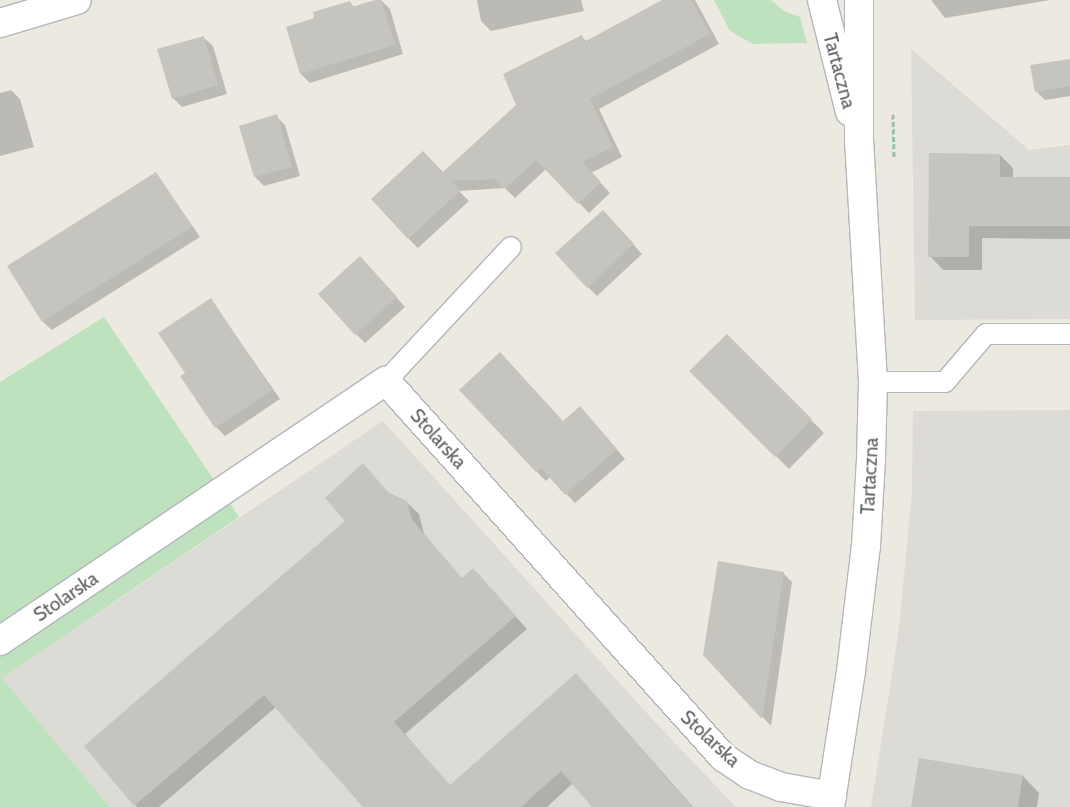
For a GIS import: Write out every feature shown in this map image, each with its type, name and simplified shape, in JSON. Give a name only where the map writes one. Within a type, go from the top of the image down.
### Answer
[{"type":"street","points":[[0,23],[77,0]]},
{"type":"street","name":"Tartaczna","points":[[822,0],[859,142]]},
{"type":"street","name":"Tartaczna","points":[[831,801],[866,546],[873,382],[859,142],[859,0]]},
{"type":"street","name":"Stolarska","points":[[0,641],[386,380],[723,757],[750,775],[781,787],[831,801]]},
{"type":"lane","points":[[386,380],[511,247]]},
{"type":"lane","points":[[873,382],[945,382],[986,334],[1070,334]]},
{"type":"shaded area","points":[[911,49],[1029,150],[1070,145],[1070,319],[915,320]]},
{"type":"shaded area","points":[[1070,410],[1070,807],[871,807],[899,629],[912,491],[913,411]]},
{"type":"shaded area","points":[[383,421],[654,721],[736,807],[110,807],[2,678]]},
{"type":"green space","points":[[714,0],[771,0],[784,11],[800,17],[807,43],[753,44],[730,31]]},
{"type":"green space","points":[[104,317],[239,517],[2,678],[110,807],[0,807],[0,382]]},
{"type":"building","points":[[381,0],[395,45],[300,74],[286,27],[314,18],[313,12],[350,1],[352,7]]},
{"type":"building","points":[[662,0],[692,0],[710,34],[590,99],[613,147],[582,162],[601,182],[578,204],[536,160],[504,189],[494,179],[451,181],[460,191],[408,239],[371,199],[423,151],[443,172],[516,105],[503,74],[582,35],[584,42]]},
{"type":"building","points":[[204,36],[218,85],[172,99],[157,49]]},
{"type":"building","points":[[1070,59],[1070,86],[1035,92],[1030,65]]},
{"type":"building","points":[[277,114],[292,167],[254,177],[239,126]]},
{"type":"building","points":[[929,153],[1000,154],[1000,177],[1070,177],[1070,226],[969,226],[969,257],[928,257]]},
{"type":"building","points":[[156,172],[192,227],[42,322],[7,266]]},
{"type":"building","points":[[603,210],[634,244],[587,288],[555,253]]},
{"type":"building","points":[[360,256],[397,297],[355,335],[318,294]]},
{"type":"building","points":[[211,298],[272,390],[215,428],[180,376],[185,373],[158,333]]},
{"type":"building","points":[[727,334],[812,419],[775,457],[689,371]]},
{"type":"building","points":[[500,352],[563,421],[580,406],[617,449],[565,495],[541,468],[536,472],[459,390]]},
{"type":"building","points":[[363,463],[388,492],[407,501],[412,520],[462,578],[473,568],[516,616],[394,722],[450,785],[576,673],[692,807],[592,807],[561,771],[521,807],[363,807],[264,695],[134,806],[84,746],[345,521],[325,498]]},
{"type":"building","points":[[718,561],[784,572],[762,719],[703,655]]},
{"type":"building","points":[[919,758],[1023,775],[1018,807],[911,807]]}]
